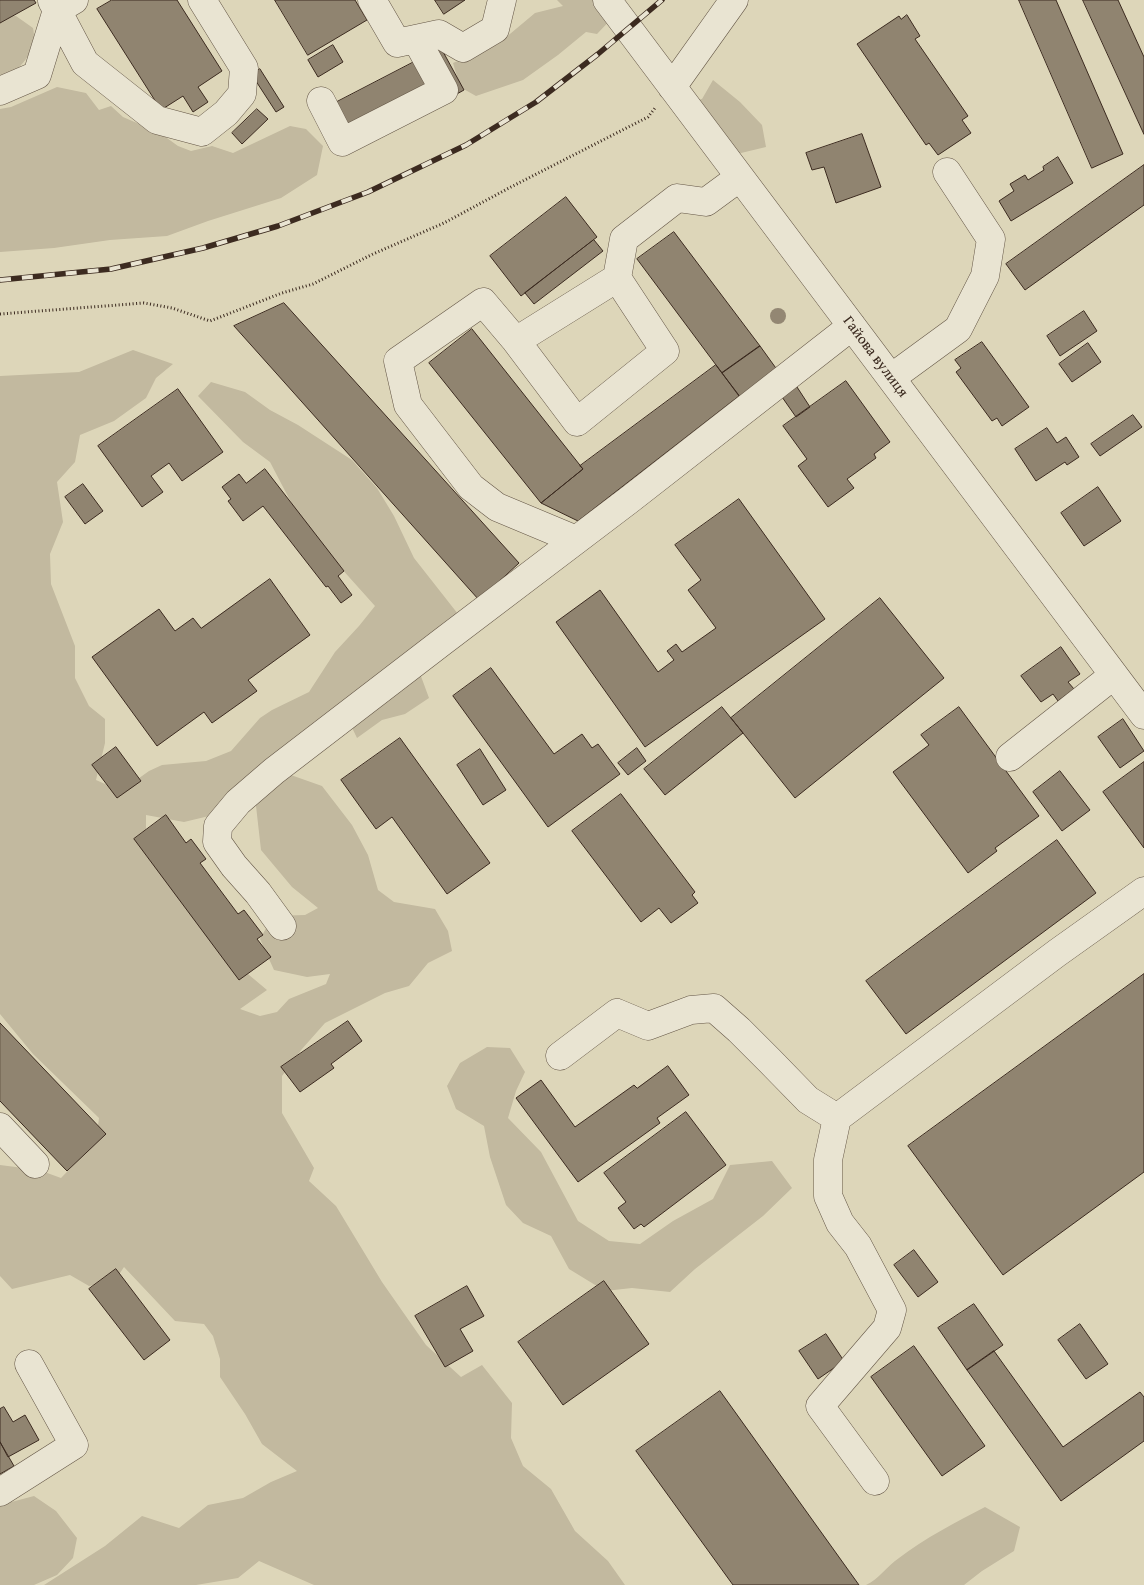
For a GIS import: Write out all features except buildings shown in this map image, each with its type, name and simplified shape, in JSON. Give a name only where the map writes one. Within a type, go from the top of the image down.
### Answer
[{"type":"street","points":[[61,3],[85,64],[156,120],[202,132],[226,112],[242,94],[244,68],[202,0]]},
{"type":"street","points":[[372,0],[397,43],[439,34],[463,48],[495,29],[502,0]]},
{"type":"street","name":"Гайова вулиця","points":[[607,0],[1144,715]]},
{"type":"street","points":[[672,87],[734,0]]},
{"type":"street","points":[[0,91],[37,75],[61,3]]},
{"type":"street","points":[[321,101],[342,142],[444,90],[416,39]]},
{"type":"street","points":[[891,378],[958,329],[985,276],[991,239],[947,172]]},
{"type":"street","points":[[576,540],[497,507],[471,487],[408,405],[398,362],[483,302],[516,341],[577,422],[665,351],[617,278],[624,239],[678,198],[706,202],[740,177]]},
{"type":"street","points":[[516,341],[617,278]]},
{"type":"street","points":[[282,926],[217,842],[218,826],[238,802],[274,771],[852,326]]},
{"type":"street","points":[[1010,756],[1114,675]]},
{"type":"street","points":[[876,1481],[820,1406],[887,1328],[892,1310],[858,1246],[840,1223],[828,1196],[828,1160],[837,1118],[1057,953],[1144,891]]},
{"type":"street","points":[[560,1056],[618,1013],[648,1026],[691,1010],[714,1008],[808,1100],[837,1118]]},
{"type":"street","points":[[0,1127],[35,1164]]},
{"type":"street","points":[[0,1492],[74,1445],[30,1364]]},
{"type":"path","points":[[0,314],[144,302],[172,308],[210,321],[282,293],[313,284],[373,254],[444,223],[508,188],[648,117],[672,87]]},
{"type":"shaded area","points":[[557,0],[620,0],[617,13],[597,34],[586,32],[523,80],[476,96],[460,87],[453,63],[498,44],[535,13],[563,6]]},
{"type":"shaded area","points":[[0,15],[16,16],[33,28],[34,40],[30,51],[20,67],[0,77]]},
{"type":"shaded area","points":[[713,80],[740,102],[762,125],[766,147],[741,153],[722,153],[691,101],[702,99]]},
{"type":"shaded area","points":[[57,87],[86,93],[99,110],[111,106],[123,117],[160,133],[178,146],[191,151],[212,146],[233,153],[290,126],[306,129],[323,146],[317,175],[281,198],[167,236],[0,252],[0,109],[11,107]]},
{"type":"shaded area","points":[[133,350],[173,364],[156,378],[146,398],[114,421],[80,435],[75,462],[57,482],[63,522],[50,554],[51,584],[75,646],[75,678],[89,706],[105,719],[105,743],[96,780],[121,791],[149,771],[162,765],[206,761],[231,751],[260,718],[309,692],[335,652],[375,606],[307,533],[270,462],[243,442],[198,396],[211,382],[245,392],[270,410],[298,425],[352,460],[377,488],[394,516],[414,558],[458,614],[415,660],[429,698],[405,714],[382,720],[357,738],[343,709],[209,816],[184,822],[146,815],[146,856],[169,868],[230,959],[267,990],[240,1009],[260,1016],[277,1012],[289,999],[326,984],[330,974],[307,977],[274,970],[260,939],[273,916],[305,915],[318,908],[292,887],[261,850],[255,797],[288,774],[322,786],[352,825],[368,855],[378,890],[394,902],[435,909],[448,931],[452,951],[428,963],[409,986],[385,993],[325,1023],[282,1076],[282,1113],[314,1168],[309,1181],[336,1206],[382,1282],[426,1345],[461,1377],[482,1365],[512,1403],[511,1438],[523,1466],[551,1489],[575,1531],[608,1561],[625,1585],[314,1585],[259,1561],[238,1578],[196,1585],[44,1585],[105,1546],[142,1516],[179,1528],[208,1505],[243,1498],[271,1482],[297,1471],[262,1444],[245,1414],[220,1377],[220,1359],[213,1336],[204,1324],[175,1321],[124,1267],[114,1282],[89,1286],[70,1275],[12,1289],[0,1276],[0,1165],[39,1170],[61,1178],[96,1142],[99,1118],[33,1054],[0,1014],[0,376],[79,372]]},
{"type":"shaded area","points":[[487,1047],[510,1048],[525,1072],[516,1091],[508,1118],[541,1152],[578,1221],[609,1241],[640,1244],[673,1221],[713,1199],[730,1165],[772,1161],[792,1188],[763,1216],[695,1269],[670,1292],[632,1288],[605,1291],[569,1269],[551,1236],[523,1223],[506,1205],[490,1157],[484,1126],[456,1109],[447,1086],[460,1063]]},
{"type":"shaded area","points":[[34,1496],[56,1511],[77,1538],[73,1558],[57,1575],[34,1585],[0,1585],[0,1505]]},
{"type":"shaded area","points":[[985,1507],[1020,1527],[1014,1551],[964,1585],[866,1585],[919,1544]]},
{"type":"railway","points":[[0,280],[111,269],[203,248],[278,226],[368,192],[466,145],[536,102],[598,54],[662,0]]}]
